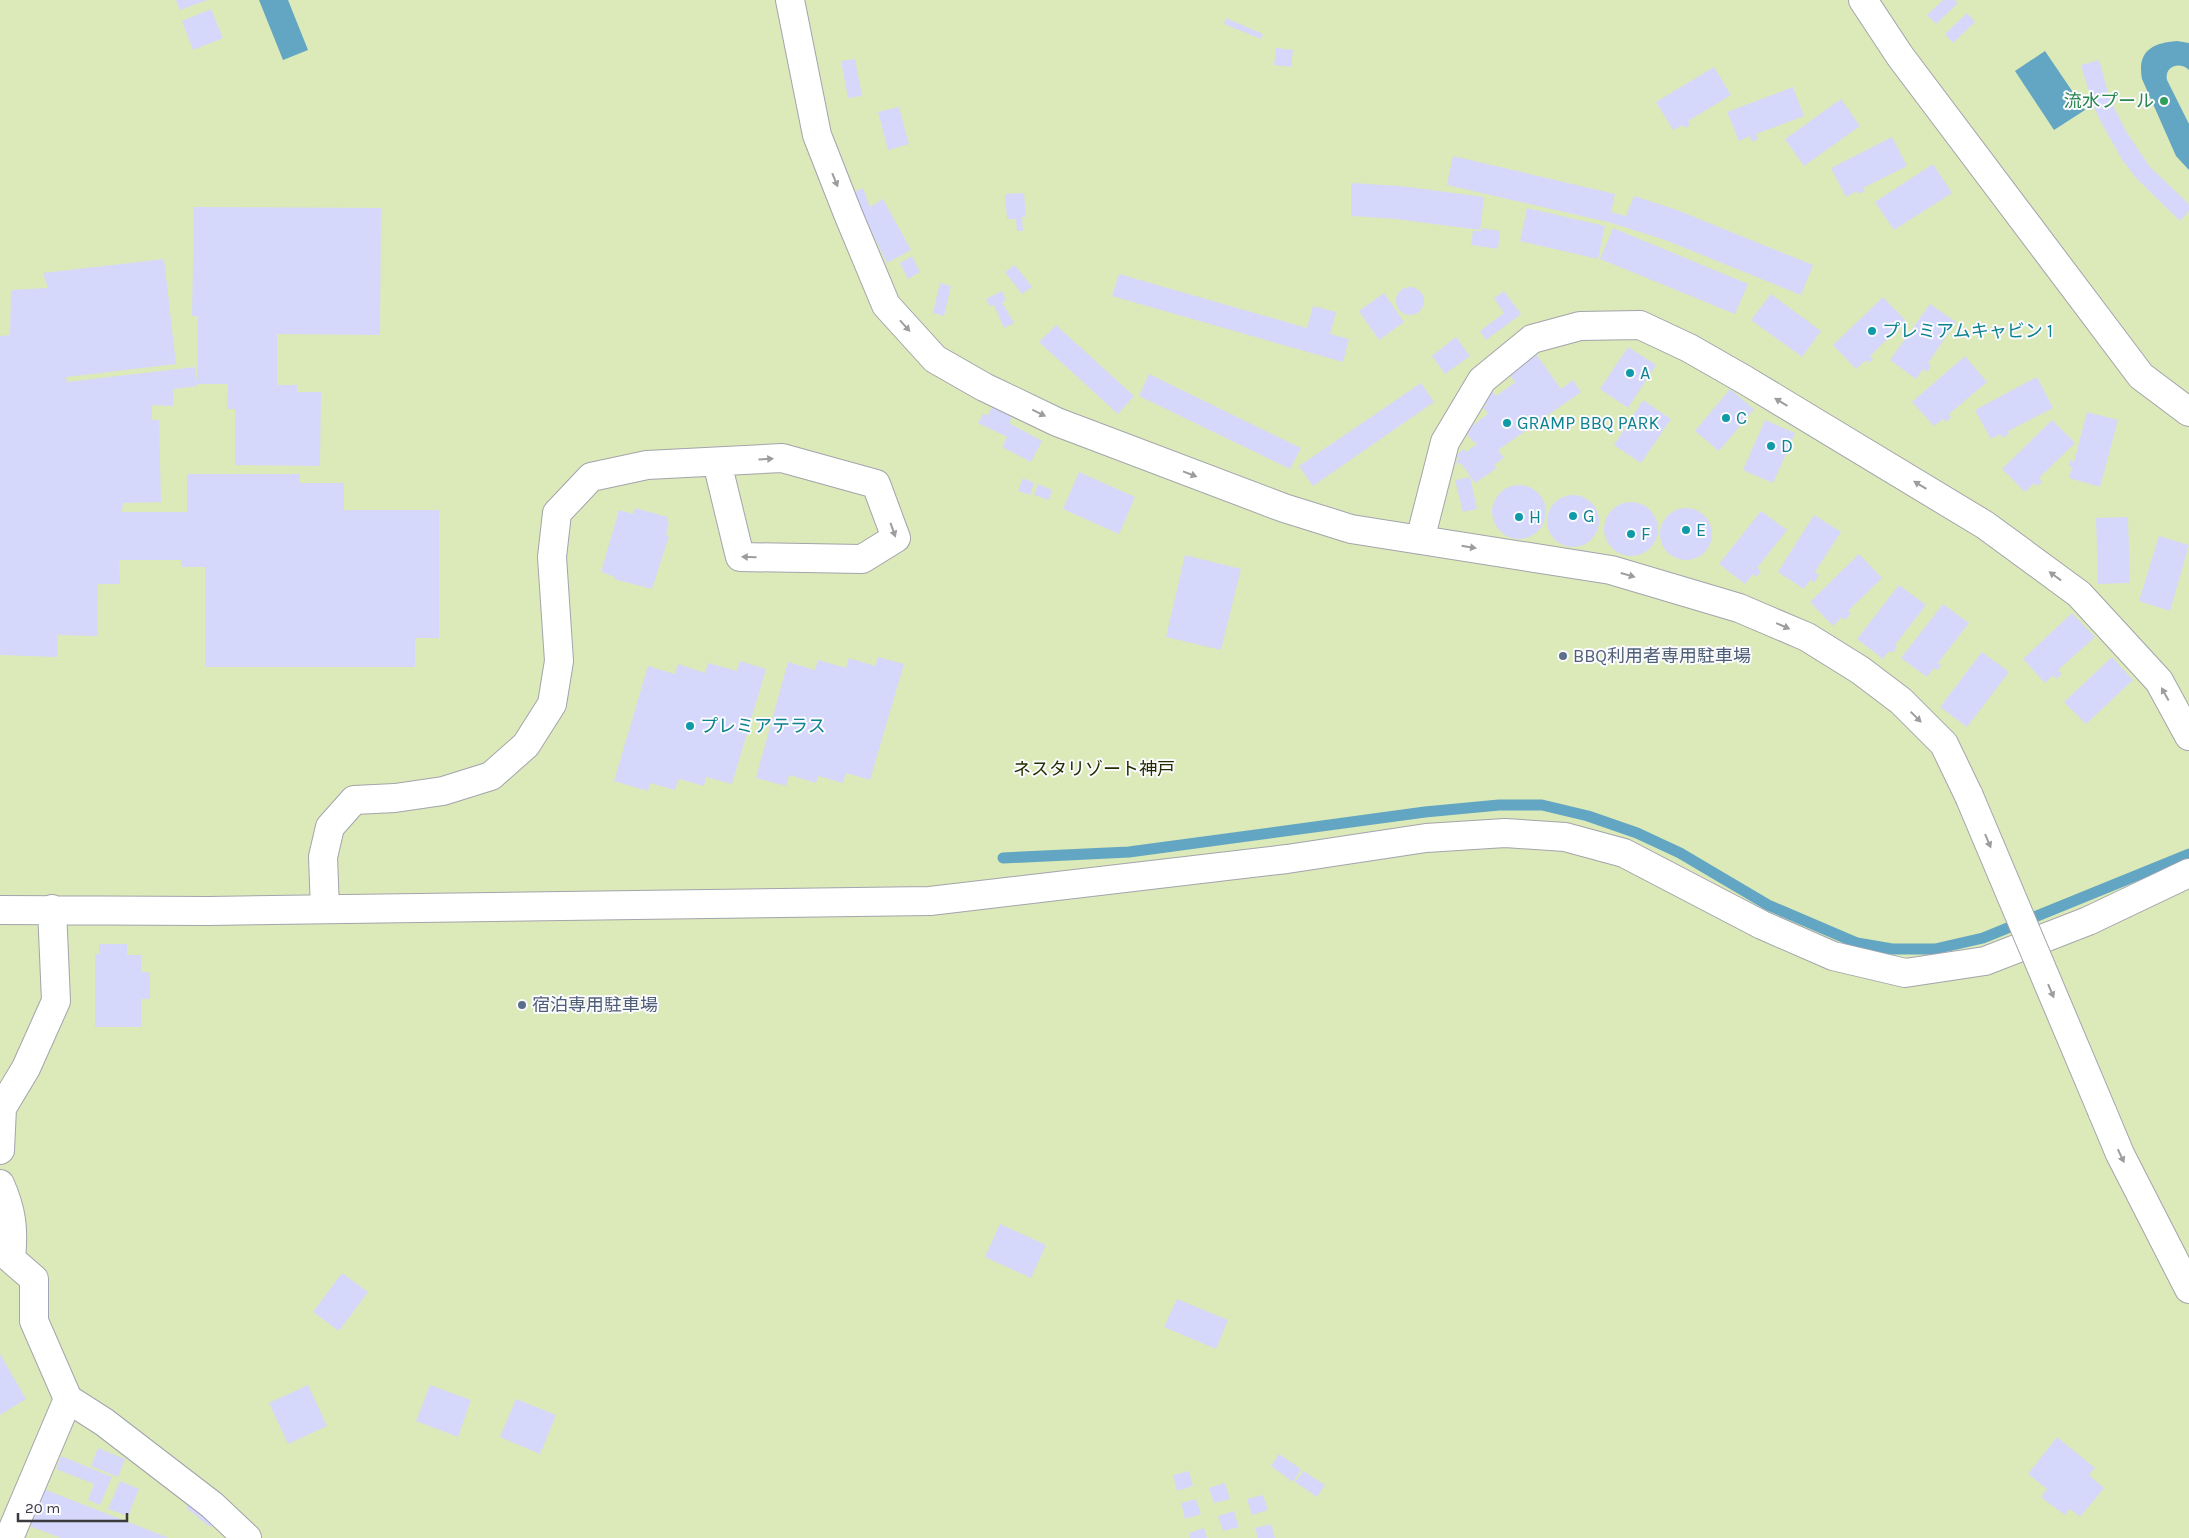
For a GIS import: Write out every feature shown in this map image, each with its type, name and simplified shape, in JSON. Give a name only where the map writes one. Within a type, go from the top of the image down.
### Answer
[{"type":"street","points":[[790,0],[817,135],[886,305],[935,359],[984,387],[1057,422],[1284,508],[1351,529],[1611,570],[1739,608],[1807,637],[1860,670],[1901,701],[1944,744],[1969,796],[2120,1154],[2189,1289]]},
{"type":"street","points":[[1863,0],[1900,56],[2141,376],[2189,412]]},
{"type":"street","points":[[1420,540],[1445,442],[1482,380],[1532,339],[1580,326],[1640,325],[1689,348],[1985,524],[2079,594],[2159,681],[2189,736]]},
{"type":"street","points":[[325,908],[323,857],[330,827],[354,800],[395,798],[443,791],[491,776],[526,745],[552,704],[559,661],[552,557],[557,513],[591,477],[647,464],[782,458],[876,484],[896,538],[862,559],[740,557],[717,462]]},
{"type":"street","points":[[0,910],[208,911],[930,901],[1288,859],[1426,838],[1505,833],[1565,837],[1624,853],[1762,925],[1833,956],[1905,973],[1985,961],[2088,921],[2189,873]]},
{"type":"street","points":[[0,1150],[2,1108],[26,1068],[56,1001],[52,909]]},
{"type":"street","points":[[0,1184],[10,1208],[13,1242],[11,1259],[34,1279],[34,1321],[68,1399],[104,1422],[212,1505],[247,1538]]},
{"type":"street","points":[[9,1538],[68,1399]]},
{"type":"green space","name":"ネスタリゾート神戸","points":[[0,0],[2189,0],[2189,1538],[0,1538]]},
{"type":"water","points":[[259,0],[288,0],[308,50],[283,60]]},
{"type":"water","name":"流水プール","points":[[2177,41],[2189,43],[2189,70],[2185,67],[2174,66],[2168,71],[2167,80],[2189,124],[2189,170],[2176,156],[2142,79],[2141,70],[2144,56],[2148,51],[2160,44]]},
{"type":"water","points":[[2045,51],[2085,110],[2054,130],[2015,71]]},
{"type":"building","points":[[176,0],[207,0],[180,10]]},
{"type":"building","points":[[1943,0],[1955,0],[1958,3],[1936,24],[1927,15]]},
{"type":"building","points":[[211,9],[223,38],[193,50],[182,21]]},
{"type":"building","points":[[1967,13],[1975,22],[1953,43],[1945,34]]},
{"type":"building","points":[[1226,18],[1263,34],[1261,39],[1224,24]]},
{"type":"building","points":[[1276,48],[1293,50],[1291,67],[1274,65]]},
{"type":"building","points":[[855,59],[862,96],[848,98],[841,61]]},
{"type":"building","points":[[2099,60],[2110,99],[2127,133],[2150,167],[2189,204],[2189,211],[2180,221],[2136,178],[2123,161],[2102,124],[2093,105],[2081,65]]},
{"type":"building","points":[[1714,67],[1731,95],[1688,121],[1690,125],[1685,128],[1683,125],[1673,130],[1656,102]]},
{"type":"building","points":[[1793,87],[1804,116],[1756,134],[1758,139],[1752,142],[1750,136],[1739,141],[1727,112]]},
{"type":"building","points":[[1841,99],[1860,126],[1804,166],[1785,139]]},
{"type":"building","points":[[899,107],[909,144],[888,150],[878,112]]},
{"type":"building","points":[[1892,137],[1907,166],[1863,188],[1865,191],[1858,194],[1857,191],[1846,197],[1831,168]]},
{"type":"building","points":[[1453,156],[1615,194],[1611,212],[1626,216],[1634,196],[1677,210],[1813,265],[1801,295],[1665,240],[1608,222],[1447,185]]},
{"type":"building","points":[[1933,164],[1952,193],[1894,230],[1875,202]]},
{"type":"building","points":[[1351,183],[1401,186],[1484,197],[1480,230],[1396,219],[1351,216]]},
{"type":"building","points":[[863,188],[870,207],[883,199],[911,250],[887,263],[853,193]]},
{"type":"building","points":[[1024,193],[1026,217],[1022,217],[1023,231],[1017,231],[1016,219],[1007,219],[1005,194]]},
{"type":"building","points":[[194,207],[381,208],[380,335],[277,334],[277,385],[297,385],[297,392],[321,392],[320,466],[235,465],[235,409],[227,409],[228,384],[197,384],[198,386],[173,389],[173,406],[152,405],[152,420],[159,420],[161,502],[123,503],[122,512],[187,512],[187,474],[300,474],[300,483],[344,483],[344,510],[439,510],[439,638],[415,638],[415,667],[205,667],[205,567],[181,567],[181,560],[119,560],[120,584],[98,584],[97,636],[58,635],[57,657],[0,655],[0,336],[10,335],[11,290],[48,288],[43,273],[164,259],[176,364],[66,377],[67,382],[195,367],[197,382],[198,316],[192,316]]},
{"type":"building","points":[[1527,208],[1605,226],[1598,259],[1520,241]]},
{"type":"building","points":[[1481,228],[1500,231],[1498,249],[1471,245],[1473,231],[1481,231]]},
{"type":"building","points":[[1613,228],[1748,284],[1735,314],[1600,259]]},
{"type":"building","points":[[912,256],[920,272],[908,279],[900,263]]},
{"type":"building","points":[[1015,265],[1032,287],[1022,294],[1005,272]]},
{"type":"building","points":[[1119,274],[1307,328],[1313,306],[1336,312],[1330,334],[1349,339],[1343,362],[1112,296]]},
{"type":"building","points":[[940,283],[951,286],[944,316],[933,313]]},
{"type":"building","points":[[1410,287],[1420,291],[1424,301],[1420,311],[1410,315],[1400,311],[1396,301],[1400,291]]},
{"type":"building","points":[[1002,291],[1006,300],[1002,302],[1014,323],[1004,328],[994,305],[990,306],[986,299]]},
{"type":"building","points":[[1504,291],[1521,314],[1486,340],[1480,331],[1504,313],[1494,298]]},
{"type":"building","points":[[1384,293],[1404,322],[1379,340],[1359,311]]},
{"type":"building","points":[[1771,294],[1821,331],[1802,357],[1751,320]]},
{"type":"building","name":"プレミアムキャビン 1","points":[[1883,297],[1906,321],[1870,356],[1873,359],[1869,363],[1866,360],[1856,369],[1833,345]]},
{"type":"building","points":[[1930,304],[1956,322],[1928,363],[1931,366],[1927,372],[1923,369],[1916,379],[1890,360]]},
{"type":"building","points":[[1056,325],[1134,396],[1118,414],[1039,342]]},
{"type":"building","points":[[1456,337],[1470,356],[1445,374],[1432,356]]},
{"type":"building","name":"A","points":[[1628,347],[1656,365],[1628,408],[1600,389]]},
{"type":"building","name":"GRAMP BBQ PARK","points":[[1536,354],[1561,389],[1573,380],[1581,392],[1498,450],[1504,458],[1494,465],[1497,468],[1475,483],[1461,463],[1458,465],[1456,461],[1459,459],[1456,455],[1464,449],[1466,452],[1477,444],[1475,441],[1473,442],[1465,431],[1488,414],[1483,407],[1487,405],[1482,399],[1492,391],[1496,396],[1515,382],[1509,374]]},
{"type":"building","points":[[1965,356],[1987,382],[1949,414],[1951,417],[1946,422],[1943,419],[1934,426],[1912,402]]},
{"type":"building","points":[[1149,374],[1301,448],[1290,469],[1139,396]]},
{"type":"building","points":[[2037,377],[2053,408],[2008,431],[2009,434],[2002,438],[2000,434],[1991,439],[1975,410]]},
{"type":"building","points":[[1421,383],[1434,402],[1313,486],[1299,466]]},
{"type":"building","name":"C","points":[[1730,389],[1754,409],[1719,451],[1695,431]]},
{"type":"building","points":[[1643,400],[1671,419],[1641,463],[1614,445]]},
{"type":"building","points":[[992,407],[1012,417],[1009,423],[1042,441],[1031,462],[1002,447],[1007,437],[978,423],[983,414],[988,415]]},
{"type":"building","points":[[2087,412],[2118,420],[2100,487],[2069,478],[2072,467],[2069,466],[2070,460],[2074,462]]},
{"type":"building","name":"D","points":[[1765,420],[1795,433],[1773,483],[1743,470]]},
{"type":"building","points":[[2052,420],[2075,443],[2039,478],[2042,482],[2037,486],[2034,483],[2025,492],[2002,469]]},
{"type":"building","points":[[1079,472],[1135,497],[1119,534],[1063,509]]},
{"type":"building","points":[[1470,477],[1477,509],[1463,512],[1455,480]]},
{"type":"building","points":[[1023,478],[1034,483],[1030,495],[1018,491]]},
{"type":"building","points":[[1038,484],[1052,490],[1049,500],[1034,495]]},
{"type":"building","name":"H","points":[[1519,485],[1529,487],[1538,493],[1544,502],[1546,512],[1544,522],[1538,531],[1529,537],[1519,539],[1509,537],[1500,531],[1494,522],[1492,512],[1494,502],[1500,493],[1509,487]]},
{"type":"building","name":"G","points":[[1568,495],[1578,495],[1592,502],[1599,516],[1599,526],[1592,540],[1578,547],[1568,547],[1558,543],[1551,536],[1547,526],[1547,516],[1551,506],[1558,499]]},
{"type":"building","name":"F","points":[[1631,502],[1641,504],[1650,510],[1656,519],[1658,529],[1656,539],[1650,548],[1641,554],[1631,556],[1621,554],[1612,548],[1606,539],[1604,529],[1606,519],[1612,510],[1621,504]]},
{"type":"building","points":[[635,508],[668,517],[667,521],[669,523],[666,535],[669,536],[652,589],[614,579],[615,577],[601,572],[619,510],[633,514]]},
{"type":"building","name":"E","points":[[1681,508],[1691,508],[1705,515],[1712,529],[1712,539],[1705,553],[1691,560],[1681,560],[1671,556],[1664,549],[1660,539],[1660,529],[1664,519],[1671,512]]},
{"type":"building","points":[[1761,511],[1787,530],[1757,568],[1761,571],[1756,577],[1753,574],[1745,584],[1719,564]]},
{"type":"building","points":[[1814,515],[1841,532],[1815,572],[1819,575],[1814,583],[1810,580],[1804,589],[1778,572]]},
{"type":"building","points":[[2128,517],[2130,583],[2098,584],[2096,518]]},
{"type":"building","points":[[2159,536],[2189,545],[2170,611],[2139,601]]},
{"type":"building","points":[[1859,554],[1882,578],[1848,611],[1851,614],[1845,620],[1842,617],[1833,626],[1810,602]]},
{"type":"building","points":[[1185,555],[1241,569],[1221,650],[1166,637]]},
{"type":"building","points":[[1899,585],[1926,605],[1895,645],[1897,647],[1892,653],[1889,651],[1883,659],[1857,639]]},
{"type":"building","points":[[1943,604],[1969,623],[1938,663],[1941,666],[1937,670],[1934,668],[1927,677],[1901,658]]},
{"type":"building","points":[[2072,613],[2095,637],[2058,670],[2062,674],[2056,679],[2053,675],[2045,683],[2023,659]]},
{"type":"building","points":[[1982,652],[2009,672],[1967,727],[1940,707]]},
{"type":"building","name":"プレミアテラス","points":[[878,657],[904,664],[870,780],[846,773],[843,783],[818,776],[816,783],[789,775],[786,786],[756,778],[788,662],[815,670],[818,660],[846,668],[849,658],[875,666]]},
{"type":"building","points":[[2112,657],[2133,680],[2086,724],[2064,702]]},
{"type":"building","name":"プレミアテラス","points":[[740,661],[766,669],[732,784],[706,777],[704,786],[679,779],[675,790],[650,783],[648,791],[614,781],[648,666],[675,674],[678,664],[705,673],[708,663],[737,671]]},
{"type":"building","points":[[99,944],[127,944],[127,955],[141,955],[141,972],[150,972],[150,999],[141,999],[141,1027],[95,1027],[95,954],[99,954]]},
{"type":"building","points":[[1000,1224],[1046,1245],[1031,1278],[985,1257]]},
{"type":"building","points":[[342,1273],[368,1292],[339,1331],[313,1312]]},
{"type":"building","points":[[1177,1299],[1228,1320],[1216,1349],[1164,1327]]},
{"type":"building","points":[[0,1354],[26,1399],[0,1415]]},
{"type":"building","points":[[308,1385],[327,1426],[288,1444],[269,1403]]},
{"type":"building","points":[[430,1385],[471,1400],[458,1437],[416,1421]]},
{"type":"building","points":[[516,1399],[556,1415],[540,1454],[500,1437]]},
{"type":"building","points":[[2057,1437],[2095,1468],[2089,1475],[2104,1488],[2080,1517],[2070,1509],[2065,1515],[2041,1497],[2047,1489],[2028,1474]]},
{"type":"building","points":[[98,1448],[125,1459],[118,1477],[91,1466]]},
{"type":"building","points":[[1279,1454],[1301,1469],[1293,1482],[1271,1466]]},
{"type":"building","points":[[61,1456],[112,1477],[100,1505],[88,1500],[94,1484],[56,1469]]},
{"type":"building","points":[[1189,1471],[1193,1486],[1177,1491],[1173,1475]]},
{"type":"building","points":[[1303,1471],[1325,1485],[1317,1497],[1295,1482]]},
{"type":"building","points":[[120,1481],[139,1489],[128,1516],[108,1509]]},
{"type":"building","points":[[1225,1483],[1230,1499],[1214,1503],[1209,1488]]},
{"type":"building","points":[[41,1488],[169,1538],[61,1538],[27,1525]]},
{"type":"building","points":[[196,1495],[207,1505],[198,1517],[186,1508]]},
{"type":"building","points":[[1263,1495],[1268,1510],[1252,1515],[1247,1499]]},
{"type":"building","points":[[1196,1499],[1201,1514],[1185,1519],[1181,1503]]},
{"type":"building","points":[[208,1505],[220,1514],[210,1527],[198,1518]]},
{"type":"building","points":[[1234,1511],[1239,1527],[1223,1531],[1218,1516]]},
{"type":"building","points":[[1271,1524],[1275,1538],[1258,1538],[1255,1528]]},
{"type":"building","points":[[1204,1528],[1207,1538],[1190,1538],[1189,1533]]},
{"type":"waterway","points":[[1003,858],[1129,852],[1425,812],[1499,805],[1542,805],[1588,816],[1637,833],[1680,853],[1768,905],[1857,943],[1892,949],[1935,949],[1983,938],[2189,854]]},
{"type":"place","name":"流水プール","points":[[2164,101]]},
{"type":"place","name":"プレミアムキャビン 1","points":[[1872,331]]},
{"type":"place","name":"A","points":[[1630,373]]},
{"type":"place","name":"C","points":[[1726,418]]},
{"type":"place","name":"GRAMP BBQ PARK","points":[[1507,423]]},
{"type":"place","name":"D","points":[[1771,446]]},
{"type":"place","name":"G","points":[[1573,516]]},
{"type":"place","name":"H","points":[[1519,517]]},
{"type":"place","name":"E","points":[[1686,530]]},
{"type":"place","name":"F","points":[[1631,534]]},
{"type":"place","name":"BBQ利用者専用駐車場","points":[[1563,656]]},
{"type":"place","name":"プレミアテラス","points":[[690,726]]},
{"type":"place","name":"宿泊専用駐車場","points":[[522,1005]]}]
